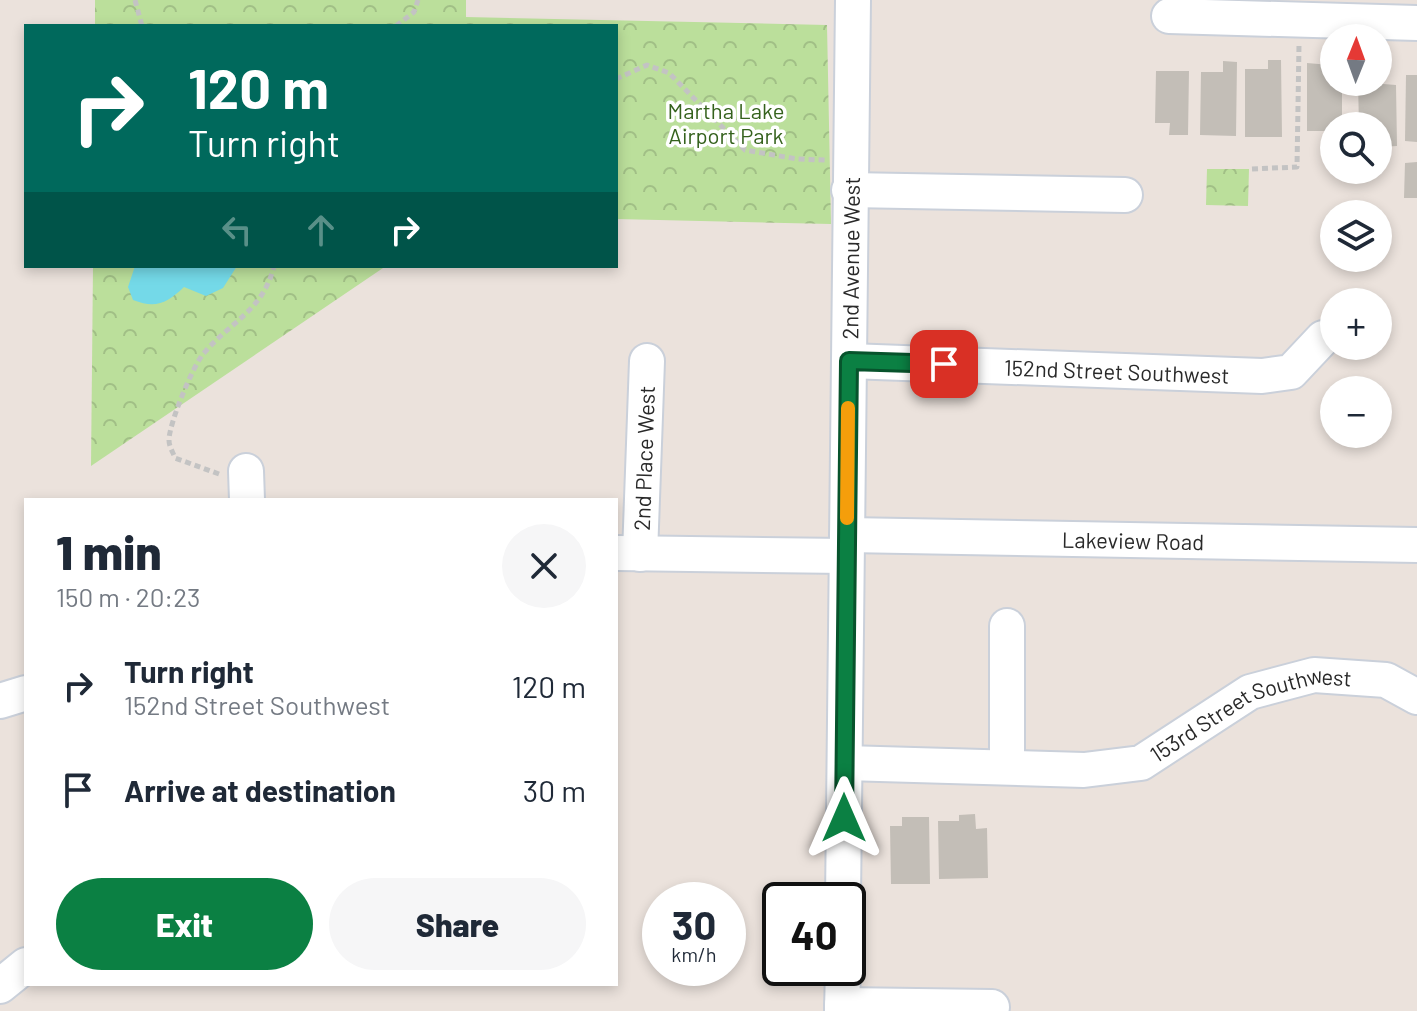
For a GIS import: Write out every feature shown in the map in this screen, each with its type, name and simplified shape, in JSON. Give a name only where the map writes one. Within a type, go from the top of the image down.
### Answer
[{"type":"street","name":"2nd Avenue West","points":[[843,882],[853,0]]},
{"type":"street","points":[[1169,16],[1417,23]]},
{"type":"street","points":[[849,175],[1125,195]]},
{"type":"street","name":"152nd Street Southwest","points":[[849,361],[1262,376],[1291,372],[1320,341]]},
{"type":"street","name":"2nd Place West","points":[[628,554],[647,361]]},
{"type":"street","name":"Lakeview Road","points":[[628,554],[847,546],[1417,545]]},
{"type":"street","points":[[1007,626],[1007,767]]},
{"type":"street","name":"153rd Street Southwest","points":[[845,763],[1084,770],[1141,763],[1250,692],[1314,675],[1386,680],[1417,697]]},
{"type":"street","points":[[0,701],[24,694]]},
{"type":"street","points":[[0,986],[24,967]]},
{"type":"street","points":[[843,986],[842,1008],[992,1007]]},
{"type":"path","points":[[135,0],[141,24]]},
{"type":"path","points":[[401,24],[414,12],[418,0]]},
{"type":"path","points":[[1252,169],[1297,167],[1299,19]]},
{"type":"path","points":[[618,78],[647,65],[669,73],[745,150],[797,159],[849,175]]},
{"type":"path","points":[[247,482],[175,458],[169,444],[170,430],[202,354],[244,319],[270,279],[273,268]]},
{"type":"green space","name":"Martha Lake Airport Park","points":[[95,0],[466,0],[466,17],[827,25],[831,224],[618,219],[618,24],[95,24]]},
{"type":"green space","points":[[1207,169],[1249,169],[1248,206],[1206,205]]},
{"type":"green space","points":[[93,268],[383,268],[91,466]]},
{"type":"water","points":[[134,268],[236,268],[223,288],[206,296],[184,287],[166,301],[148,304],[133,300],[128,287]]},
{"type":"building","points":[[1268,60],[1281,60],[1282,137],[1245,137],[1245,69],[1268,69]]},
{"type":"building","points":[[1223,61],[1237,62],[1236,136],[1200,135],[1201,72],[1223,72]]},
{"type":"building","points":[[1307,63],[1320,64],[1320,96],[1342,96],[1342,112],[1320,112],[1320,131],[1307,131]]},
{"type":"building","points":[[1156,71],[1189,71],[1188,135],[1169,135],[1170,123],[1155,123]]},
{"type":"building","points":[[1406,75],[1417,75],[1417,142],[1405,141]]},
{"type":"building","points":[[1392,85],[1396,85],[1397,146],[1392,146],[1392,112],[1359,112],[1358,96],[1392,96]]},
{"type":"building","points":[[1417,162],[1417,198],[1404,198],[1405,163]]},
{"type":"building","points":[[975,814],[976,829],[987,828],[988,878],[939,879],[938,821],[959,821],[959,815]]},
{"type":"building","points":[[902,817],[929,817],[930,884],[891,884],[890,826],[902,826]]},
{"type":"slow traffic","points":[[847,518],[848,408]]},
{"type":"route","points":[[844,818],[849,361],[944,364]]}]
